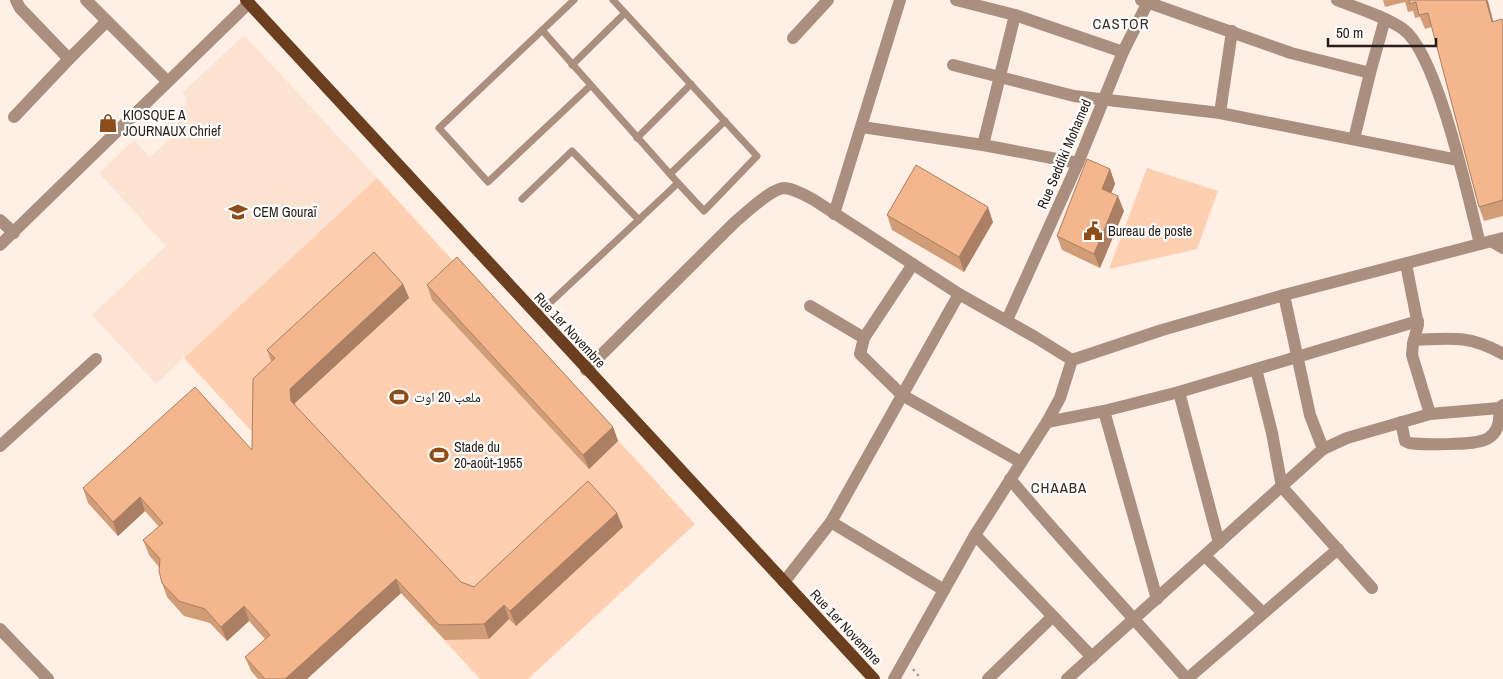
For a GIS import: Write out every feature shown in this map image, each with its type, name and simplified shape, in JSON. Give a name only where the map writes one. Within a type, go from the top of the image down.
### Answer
[{"type":"main road","name":"Rue 1er Novembre","points":[[248,2],[536,316],[874,679]]},
{"type":"street","points":[[16,0],[20,8],[69,59]]},
{"type":"street","points":[[86,0],[167,81]]},
{"type":"street","points":[[793,38],[828,0]]},
{"type":"street","points":[[834,214],[900,0]]},
{"type":"street","points":[[956,0],[1015,15],[1123,52]]},
{"type":"street","points":[[1337,0],[1385,19],[1405,30],[1420,48],[1438,92],[1458,160],[1491,241],[1503,248]]},
{"type":"street","points":[[1146,1],[1291,54],[1370,73]]},
{"type":"street","name":"Rue Seddiki Mohamed","points":[[1007,320],[1078,163],[1146,1]]},
{"type":"street","points":[[0,245],[248,2]]},
{"type":"street","points":[[983,145],[1015,15]]},
{"type":"street","points":[[1354,139],[1385,19]]},
{"type":"street","points":[[14,117],[106,21]]},
{"type":"street","points":[[1220,113],[1232,31]]},
{"type":"street","points":[[953,65],[1074,96],[1220,113],[1458,160]]},
{"type":"street","points":[[862,127],[983,145],[1078,163]]},
{"type":"street","points":[[586,370],[756,203],[782,188],[814,200],[959,294],[1007,320],[1072,360]]},
{"type":"street","points":[[0,220],[14,233]]},
{"type":"street","points":[[1072,360],[1162,330],[1284,295],[1491,241]]},
{"type":"street","points":[[913,264],[864,338],[860,354],[902,395],[1021,462]]},
{"type":"street","points":[[1406,264],[1418,321],[1412,355],[1430,414]]},
{"type":"street","points":[[784,582],[831,522],[959,294]]},
{"type":"street","points":[[1284,295],[1310,416],[1323,449]]},
{"type":"street","points":[[810,306],[864,338]]},
{"type":"street","points":[[1046,422],[1104,411],[1179,392],[1299,358],[1418,321]]},
{"type":"street","points":[[1414,340],[1462,338],[1477,341],[1503,354]]},
{"type":"street","points":[[0,446],[96,359]]},
{"type":"street","points":[[894,679],[975,535],[1060,398],[1072,360]]},
{"type":"street","points":[[1256,369],[1272,433],[1282,487],[1372,588]]},
{"type":"street","points":[[1179,392],[1219,543]]},
{"type":"street","points":[[1067,679],[1323,449],[1347,438],[1401,422],[1430,414],[1501,407],[1502,428],[1480,442],[1415,444],[1405,441],[1401,422]]},
{"type":"street","points":[[1104,411],[1157,599]]},
{"type":"street","points":[[1010,479],[1063,542],[1135,619],[1187,679],[1338,550]]},
{"type":"street","points":[[831,522],[944,590]]},
{"type":"street","points":[[975,535],[1052,618],[1092,657]]},
{"type":"street","points":[[1205,556],[1263,613]]},
{"type":"street","points":[[988,679],[1052,618]]},
{"type":"street","points":[[0,628],[48,679]]},
{"type":"lane","points":[[574,0],[439,128],[488,182],[590,86]]},
{"type":"lane","points":[[542,30],[590,86],[704,211],[757,156],[613,0]]},
{"type":"lane","points":[[572,65],[625,13]]},
{"type":"lane","points":[[637,138],[691,84]]},
{"type":"lane","points":[[670,174],[725,121]]},
{"type":"lane","points":[[522,199],[572,151],[639,220]]},
{"type":"lane","points":[[536,316],[678,183]]},
{"type":"shaded area","name":"CEM Gouraï","points":[[244,35],[377,178],[156,384],[92,315],[166,246],[99,173],[134,140],[150,157],[171,138],[162,129],[186,104],[187,98],[182,93]]},
{"type":"shaded area","points":[[1147,168],[1218,191],[1197,249],[1109,269]]},
{"type":"shaded area","name":"ملعب 20 اوت","points":[[377,178],[695,524],[528,679],[480,679],[184,358]]},
{"type":"building","points":[[1409,0],[1486,0],[1492,22],[1502,19],[1503,200],[1479,207],[1428,13],[1419,15],[1416,2],[1410,4]]},
{"type":"building","name":"Bureau de poste","points":[[1087,159],[1110,169],[1102,189],[1118,196],[1094,254],[1057,236]]},
{"type":"building","points":[[916,165],[988,207],[959,257],[887,215]]},
{"type":"building","points":[[374,252],[403,284],[290,389],[291,401],[461,582],[474,587],[588,481],[617,513],[510,611],[504,605],[484,624],[439,625],[396,579],[285,679],[265,679],[245,657],[270,635],[244,606],[221,627],[205,609],[179,601],[162,583],[159,571],[160,559],[143,540],[163,523],[140,497],[113,522],[83,488],[195,387],[252,450],[253,379],[275,358],[267,350]]},
{"type":"building","points":[[457,257],[613,427],[583,455],[427,285]]},
{"type":"place","name":"KIOSQUE A JOURNAUX Chrief","points":[[108,123]]},
{"type":"place","name":"CEM Gouraï","points":[[238,212]]},
{"type":"place","name":"Bureau de poste","points":[[1093,231]]},
{"type":"place","name":"ملعب 20 اوت","points":[[399,397]]},
{"type":"place","name":"Stade du 20-août-1955","points":[[439,455]]},
{"type":"district","name":"CASTOR","points":[[1121,23]]},
{"type":"district","name":"CHAABA","points":[[1059,487]]}]
